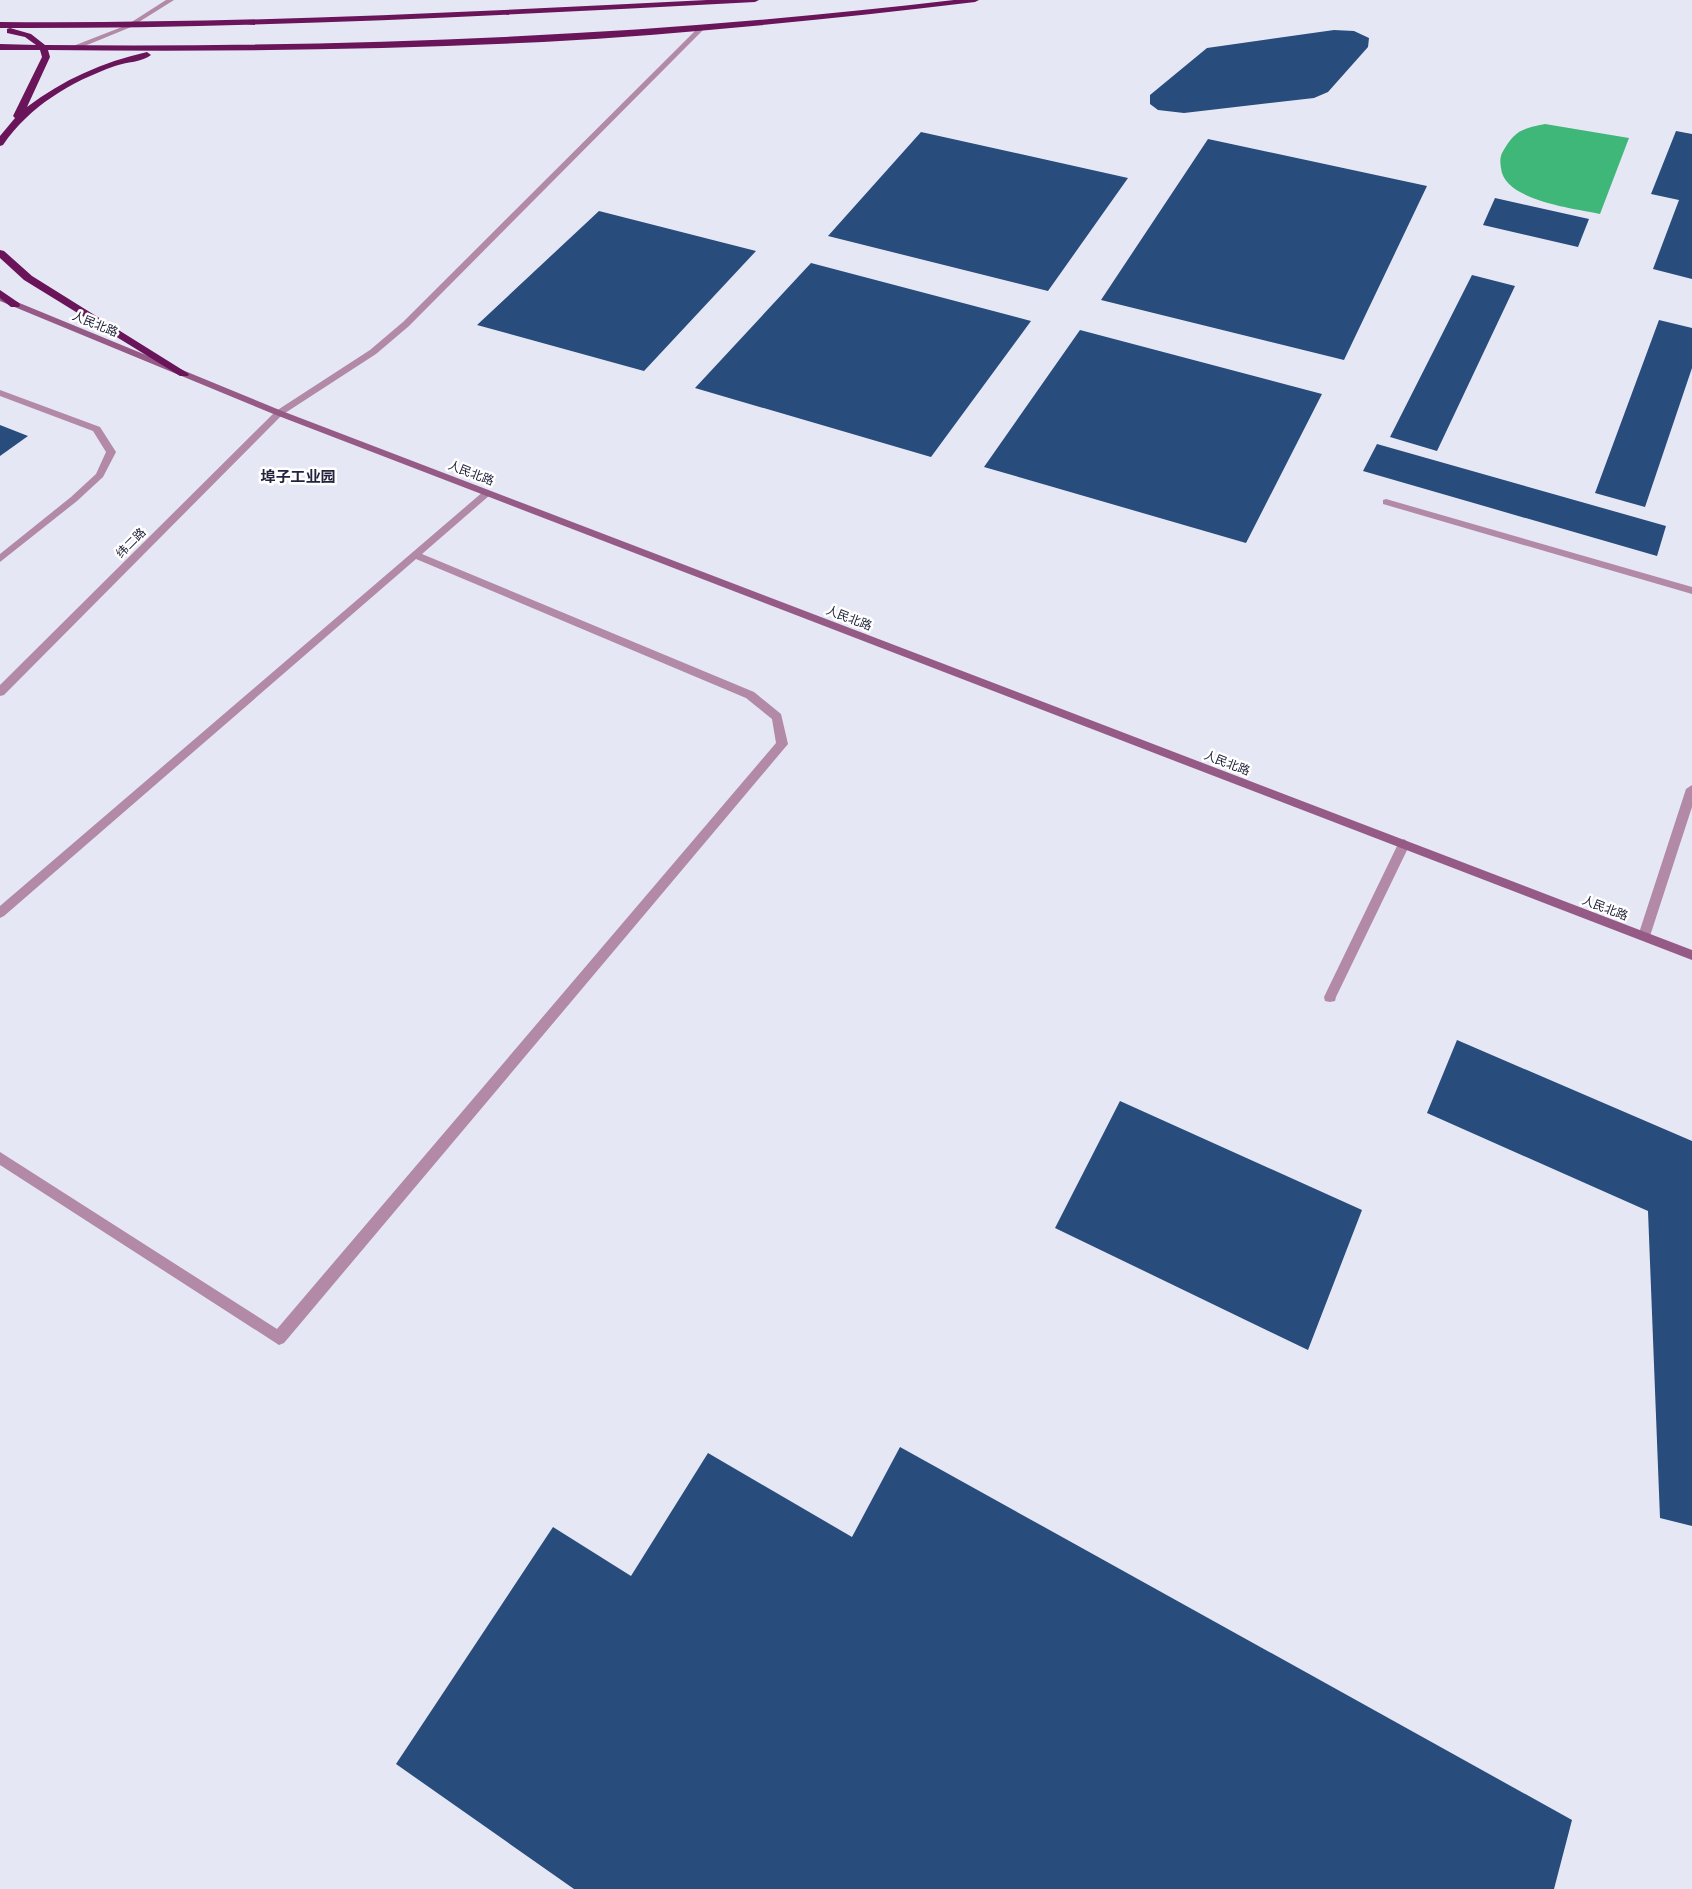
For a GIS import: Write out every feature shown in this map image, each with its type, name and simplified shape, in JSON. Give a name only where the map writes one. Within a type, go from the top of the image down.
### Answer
[{"type":"highway","points":[[0,25],[129,26],[453,16],[755,0]]},
{"type":"highway","points":[[0,47],[183,49],[481,42],[700,28],[975,0]]},
{"type":"highway","points":[[0,30],[23,32],[36,39],[44,48],[46,57],[15,122],[0,143]]},
{"type":"highway","points":[[15,122],[39,103],[75,81],[118,61],[183,49]]},
{"type":"highway","points":[[0,253],[28,278],[184,374]]},
{"type":"highway","points":[[0,293],[15,304]]},
{"type":"main road","name":"人民北路","points":[[0,298],[279,413],[1692,955]]},
{"type":"street","points":[[72,48],[129,26],[171,0]]},
{"type":"street","name":"纬二路","points":[[0,692],[279,413],[373,352],[406,324],[700,28]]},
{"type":"street","points":[[0,393],[97,429],[111,452],[100,475],[74,499],[0,559]]},
{"type":"street","points":[[0,914],[487,493]]},
{"type":"street","points":[[1386,502],[1692,591]]},
{"type":"street","points":[[0,1158],[279,1338],[782,744],[777,717],[750,695],[415,555]]},
{"type":"street","points":[[1644,936],[1692,789]]},
{"type":"street","points":[[1330,996],[1404,844]]},
{"type":"shaded area","points":[[1545,124],[1629,138],[1600,214],[1542,201],[1514,188],[1505,179],[1501,168],[1501,158],[1511,139],[1524,129]]},
{"type":"building","points":[[1334,30],[1354,31],[1369,38],[1368,47],[1328,92],[1314,98],[1184,113],[1158,110],[1150,104],[1150,95],[1207,48]]},
{"type":"building","points":[[1676,131],[1692,134],[1692,279],[1653,269],[1679,200],[1651,194]]},
{"type":"building","points":[[921,132],[1128,178],[1048,291],[828,236]]},
{"type":"building","points":[[1208,139],[1427,186],[1344,360],[1101,300]]},
{"type":"building","points":[[1495,198],[1589,219],[1578,247],[1483,225]]},
{"type":"building","points":[[599,211],[756,251],[644,371],[477,325]]},
{"type":"building","points":[[811,263],[1031,321],[931,457],[695,388]]},
{"type":"building","points":[[1472,275],[1515,286],[1437,451],[1390,437]]},
{"type":"building","points":[[1659,320],[1692,328],[1692,368],[1645,507],[1595,493]]},
{"type":"building","points":[[1080,330],[1322,394],[1246,543],[984,467]]},
{"type":"building","points":[[0,425],[28,436],[0,456]]},
{"type":"building","points":[[1377,444],[1666,526],[1657,556],[1363,471]]},
{"type":"building","points":[[1457,1040],[1692,1141],[1692,1526],[1660,1518],[1648,1211],[1427,1113]]},
{"type":"building","points":[[1120,1101],[1362,1210],[1308,1350],[1055,1228]]},
{"type":"building","points":[[900,1447],[1572,1820],[1554,1889],[574,1889],[396,1764],[553,1527],[631,1576],[708,1453],[852,1537]]},
{"type":"district","name":"埠子工业园","points":[[298,477]]}]
